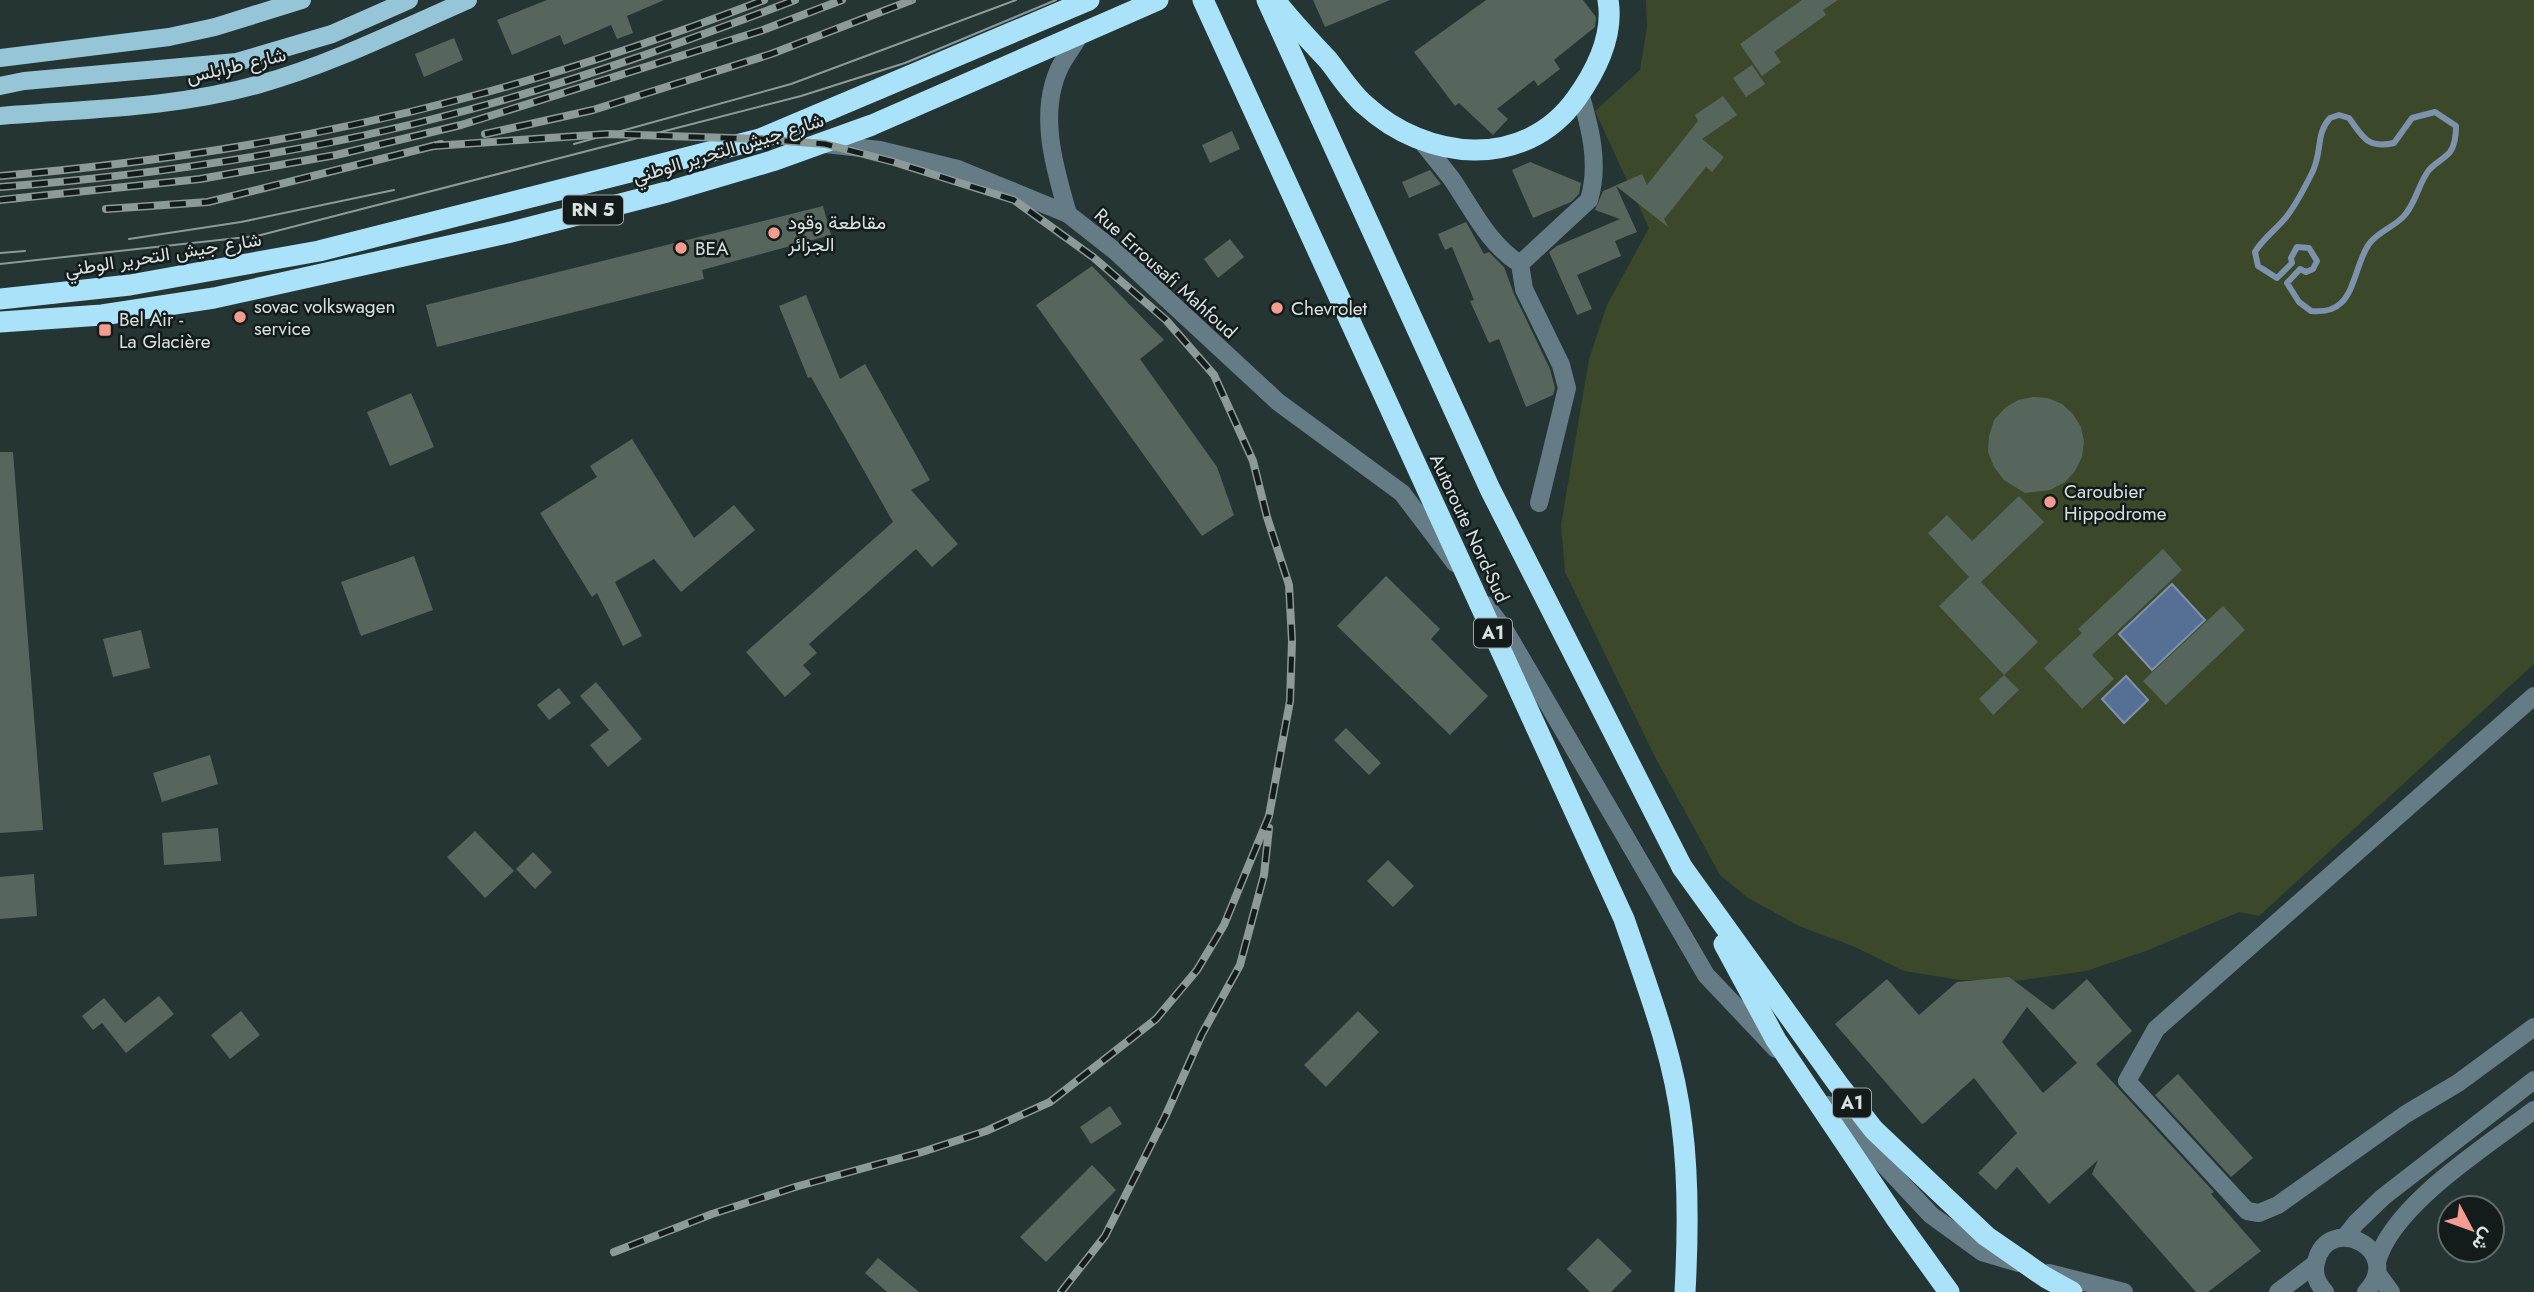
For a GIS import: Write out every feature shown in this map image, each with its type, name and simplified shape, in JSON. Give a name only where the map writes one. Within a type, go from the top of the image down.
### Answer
[{"type":"highway","name":"شارع جيش التحرير الوطني","points":[[0,299],[130,285],[319,251],[760,139],[1089,0]]},
{"type":"highway","name":"شارع جيش التحرير الوطني","points":[[0,322],[102,315],[214,298],[508,233],[667,192],[816,147],[1158,0]]},
{"type":"highway","name":"Autoroute Nord-Sud","points":[[1203,0],[1624,919],[1651,997],[1670,1066],[1682,1125],[1688,1230],[1685,1292]]},
{"type":"highway","name":"Autoroute Nord-Sud","points":[[1267,0],[1490,489],[1682,867]]},
{"type":"highway","points":[[1275,0],[1364,105],[1390,124],[1420,139],[1449,148],[1500,150],[1523,142],[1550,127],[1567,111],[1580,93],[1601,55],[1610,15],[1608,0]]},
{"type":"highway","points":[[796,123],[816,147]]},
{"type":"highway","name":"A1","points":[[1682,867],[1776,1040],[1948,1292]]},
{"type":"highway","name":"A1","points":[[1682,867],[1874,1130],[1986,1236],[2045,1277],[2072,1292]]},
{"type":"main road","points":[[0,58],[169,37],[226,24],[302,0]]},
{"type":"main road","points":[[0,86],[24,81],[237,62],[332,34],[409,0]]},
{"type":"main road","name":"شارع طرابلس","points":[[0,116],[175,101],[257,85],[337,58],[468,0]]},
{"type":"street","name":"Rue Errousafi Mahfoud","points":[[1068,215],[1054,163],[1050,116],[1058,69],[1079,36]]},
{"type":"street","points":[[1520,264],[1589,200],[1593,187],[1592,135],[1580,93]]},
{"type":"street","points":[[1420,139],[1451,178],[1481,225],[1507,256],[1520,264],[1524,289],[1561,365],[1567,388],[1539,503]]},
{"type":"street","name":"Rue Errousafi Mahfoud","points":[[816,147],[880,150],[958,169],[1068,215],[1115,251],[1278,402],[1402,493],[1506,632],[1706,975],[1931,1215],[1982,1252],[2090,1285],[2124,1292]]},
{"type":"street","points":[[2534,696],[2156,1029],[2127,1082],[2247,1211],[2259,1213],[2278,1205],[2406,1114],[2458,1083],[2534,1027]]},
{"type":"street","points":[[2345,1237],[2383,1198],[2534,1080]]},
{"type":"street","points":[[2366,1292],[2374,1283],[2381,1247],[2389,1233],[2415,1203],[2534,1110]]},
{"type":"street","points":[[2325,1292],[2318,1283],[2315,1264],[2318,1254],[2334,1239],[2345,1237],[2366,1244],[2391,1292]]},
{"type":"street","points":[[2278,1292],[2315,1264]]},
{"type":"green space","name":"Caroubier Hippodrome","points":[[1646,0],[2534,0],[2534,664],[2259,916],[2239,912],[2146,951],[2086,971],[2016,981],[1960,980],[1904,971],[1855,947],[1799,926],[1748,898],[1720,875],[1655,757],[1565,572],[1561,525],[1589,359],[1607,305],[1649,228],[1595,111],[1640,70],[1647,26]]},
{"type":"water","points":[[2172,584],[2205,620],[2152,670],[2119,634]]},
{"type":"water","points":[[2126,676],[2148,700],[2124,723],[2102,699]]},
{"type":"building","points":[[547,0],[664,0],[627,16],[633,33],[617,39],[611,25],[564,45],[560,35],[512,55],[497,20]]},
{"type":"building","points":[[1313,0],[1390,0],[1325,27]]},
{"type":"building","points":[[1486,0],[1583,0],[1596,17],[1595,27],[1554,60],[1560,69],[1538,86],[1534,80],[1497,109],[1508,119],[1493,135],[1459,103],[1455,106],[1414,52]]},
{"type":"building","points":[[1802,0],[1838,0],[1823,10],[1826,15],[1774,52],[1781,62],[1762,76],[1740,44]]},
{"type":"building","points":[[454,38],[463,60],[424,77],[415,54]]},
{"type":"building","points":[[1752,65],[1765,84],[1746,97],[1733,78]]},
{"type":"building","points":[[1723,96],[1737,115],[1702,139],[1724,157],[1712,172],[1706,167],[1664,219],[1668,227],[1616,186],[1637,232],[1615,241],[1621,256],[1577,275],[1592,309],[1577,315],[1549,252],[1620,219],[1595,210],[1603,191],[1642,174],[1647,185],[1698,121],[1695,115]]},
{"type":"building","points":[[1232,131],[1240,149],[1210,163],[1202,145]]},
{"type":"building","points":[[1530,162],[1581,183],[1579,194],[1571,202],[1533,218],[1512,170]]},
{"type":"building","points":[[1430,170],[1441,184],[1409,198],[1402,182]]},
{"type":"building","points":[[823,206],[831,235],[702,270],[704,279],[437,347],[426,305]]},
{"type":"building","points":[[1466,222],[1484,254],[1489,252],[1504,267],[1550,369],[1555,388],[1553,395],[1526,407],[1499,339],[1489,343],[1470,301],[1474,300],[1452,247],[1445,250],[1438,234]]},
{"type":"building","points":[[1230,239],[1244,257],[1218,278],[1204,259]]},
{"type":"building","points":[[1092,266],[1164,340],[1140,359],[1217,467],[1234,515],[1202,536],[1036,305]]},
{"type":"building","points":[[806,295],[840,379],[865,364],[930,480],[911,490],[958,544],[932,567],[916,549],[809,644],[817,653],[803,665],[811,674],[785,697],[746,652],[893,522],[811,377],[808,378],[779,306]]},
{"type":"building","points":[[411,393],[434,447],[390,466],[367,412]]},
{"type":"building","points":[[2048,398],[2062,404],[2073,414],[2081,427],[2084,442],[2082,457],[2065,482],[2050,490],[2025,493],[2004,480],[1994,467],[1988,452],[1989,436],[1994,420],[2005,408],[2018,400]]},
{"type":"building","points":[[632,439],[694,538],[734,505],[755,530],[681,592],[654,559],[615,582],[642,636],[623,646],[597,593],[592,597],[540,513],[597,477],[590,466]]},
{"type":"building","points":[[0,452],[13,452],[43,830],[0,833]]},
{"type":"building","points":[[2019,496],[2044,522],[1981,582],[2038,642],[2004,675],[1939,606],[1969,577],[1928,533],[1947,515],[1972,541]]},
{"type":"building","points":[[2163,549],[2182,570],[2092,655],[2114,679],[2082,709],[2044,668],[2082,633],[2078,629]]},
{"type":"building","points":[[414,556],[433,610],[361,636],[341,582]]},
{"type":"building","points":[[1386,576],[1440,629],[1431,639],[1488,696],[1450,735],[1337,626]]},
{"type":"building","points":[[2223,606],[2245,630],[2166,705],[2143,681]]},
{"type":"building","points":[[141,630],[150,668],[113,677],[103,639]]},
{"type":"building","points":[[2004,675],[2019,690],[1993,715],[1979,699]]},
{"type":"building","points":[[596,682],[642,739],[608,767],[590,745],[609,730],[580,696]]},
{"type":"building","points":[[559,688],[571,703],[549,720],[537,705]]},
{"type":"building","points":[[1346,728],[1381,763],[1369,775],[1334,740]]},
{"type":"building","points":[[210,755],[218,784],[162,802],[153,773]]},
{"type":"building","points":[[218,828],[221,861],[164,865],[162,833]]},
{"type":"building","points":[[475,831],[514,871],[485,898],[447,857]]},
{"type":"building","points":[[533,852],[552,872],[535,889],[516,869]]},
{"type":"building","points":[[1388,860],[1414,886],[1393,907],[1367,881]]},
{"type":"building","points":[[34,874],[37,916],[0,919],[0,877]]},
{"type":"building","points":[[2009,977],[2053,1010],[2087,979],[2132,1031],[2096,1064],[2214,1192],[2211,1194],[2261,1251],[2208,1292],[2196,1292],[2092,1174],[2098,1160],[2049,1204],[2017,1167],[1996,1190],[1978,1173],[2017,1133],[1974,1078],[1923,1124],[1835,1024],[1887,979],[1919,1015],[1957,982]],"holes":[[[2027,1007],[2077,1063],[2043,1093],[2002,1042]]]},
{"type":"building","points":[[159,996],[174,1014],[126,1053],[102,1023],[93,1030],[82,1016],[104,998],[125,1023]]},
{"type":"building","points":[[241,1011],[260,1035],[230,1059],[211,1035]]},
{"type":"building","points":[[1358,1011],[1379,1032],[1326,1087],[1304,1065]]},
{"type":"building","points":[[2178,1074],[2253,1158],[2231,1177],[2155,1095]]},
{"type":"building","points":[[1110,1106],[1122,1124],[1091,1144],[1080,1127]]},
{"type":"building","points":[[1092,1165],[1116,1190],[1046,1262],[1020,1237]]},
{"type":"building","points":[[1598,1238],[1632,1271],[1611,1292],[1590,1292],[1567,1269]]},
{"type":"building","points":[[878,1258],[919,1292],[887,1292],[865,1273]]},
{"type":"waterway","points":[[2435,112],[2456,126],[2452,149],[2429,170],[2403,217],[2369,244],[2350,291],[2341,303],[2327,310],[2311,311],[2299,302],[2287,283],[2300,269],[2306,272],[2313,269],[2317,261],[2309,248],[2297,247],[2291,258],[2292,263],[2277,278],[2258,266],[2255,252],[2287,216],[2301,195],[2315,165],[2322,131],[2330,118],[2339,115],[2349,118],[2367,140],[2385,144],[2394,143],[2412,118],[2435,112]]},
{"type":"tram line","points":[[574,144],[791,84],[1016,0]]},
{"type":"tram line","points":[[0,264],[257,236],[801,96],[905,63],[1056,0]]},
{"type":"tram line","points":[[129,239],[241,222],[394,190]]},
{"type":"tram line","points":[[0,253],[25,251]]},
{"type":"railway","points":[[0,176],[232,148],[404,113],[500,89],[576,66],[764,0]]},
{"type":"railway","points":[[0,187],[117,176],[234,160],[407,126],[589,74],[795,0]]},
{"type":"railway","points":[[0,200],[200,179],[336,155],[461,125],[763,30],[842,0]]},
{"type":"railway","points":[[485,134],[593,110],[771,54],[912,0]]},
{"type":"railway","points":[[433,146],[608,134],[825,144],[894,162],[1014,200],[1093,257],[1166,320],[1214,375],[1253,461],[1267,517],[1289,585],[1292,641],[1290,701],[1269,816],[1224,925],[1197,970],[1156,1019],[1050,1102],[986,1131],[922,1152],[795,1187],[712,1214],[614,1252]]},
{"type":"railway","points":[[106,209],[208,202],[441,144]]},
{"type":"railway","points":[[1061,1292],[1105,1236],[1165,1117],[1202,1034],[1240,965],[1264,875],[1269,828]]},
{"type":"place","name":"مقاطعة وقود الجزائر","points":[[774,233]]},
{"type":"place","name":"BEA","points":[[681,248]]},
{"type":"place","name":"Chevrolet","points":[[1277,308]]},
{"type":"place","name":"sovac volkswagen service","points":[[240,317]]},
{"type":"place","name":"Bel Air - La Glacière","points":[[105,330]]},
{"type":"place","name":"Caroubier Hippodrome","points":[[2050,502]]}]
